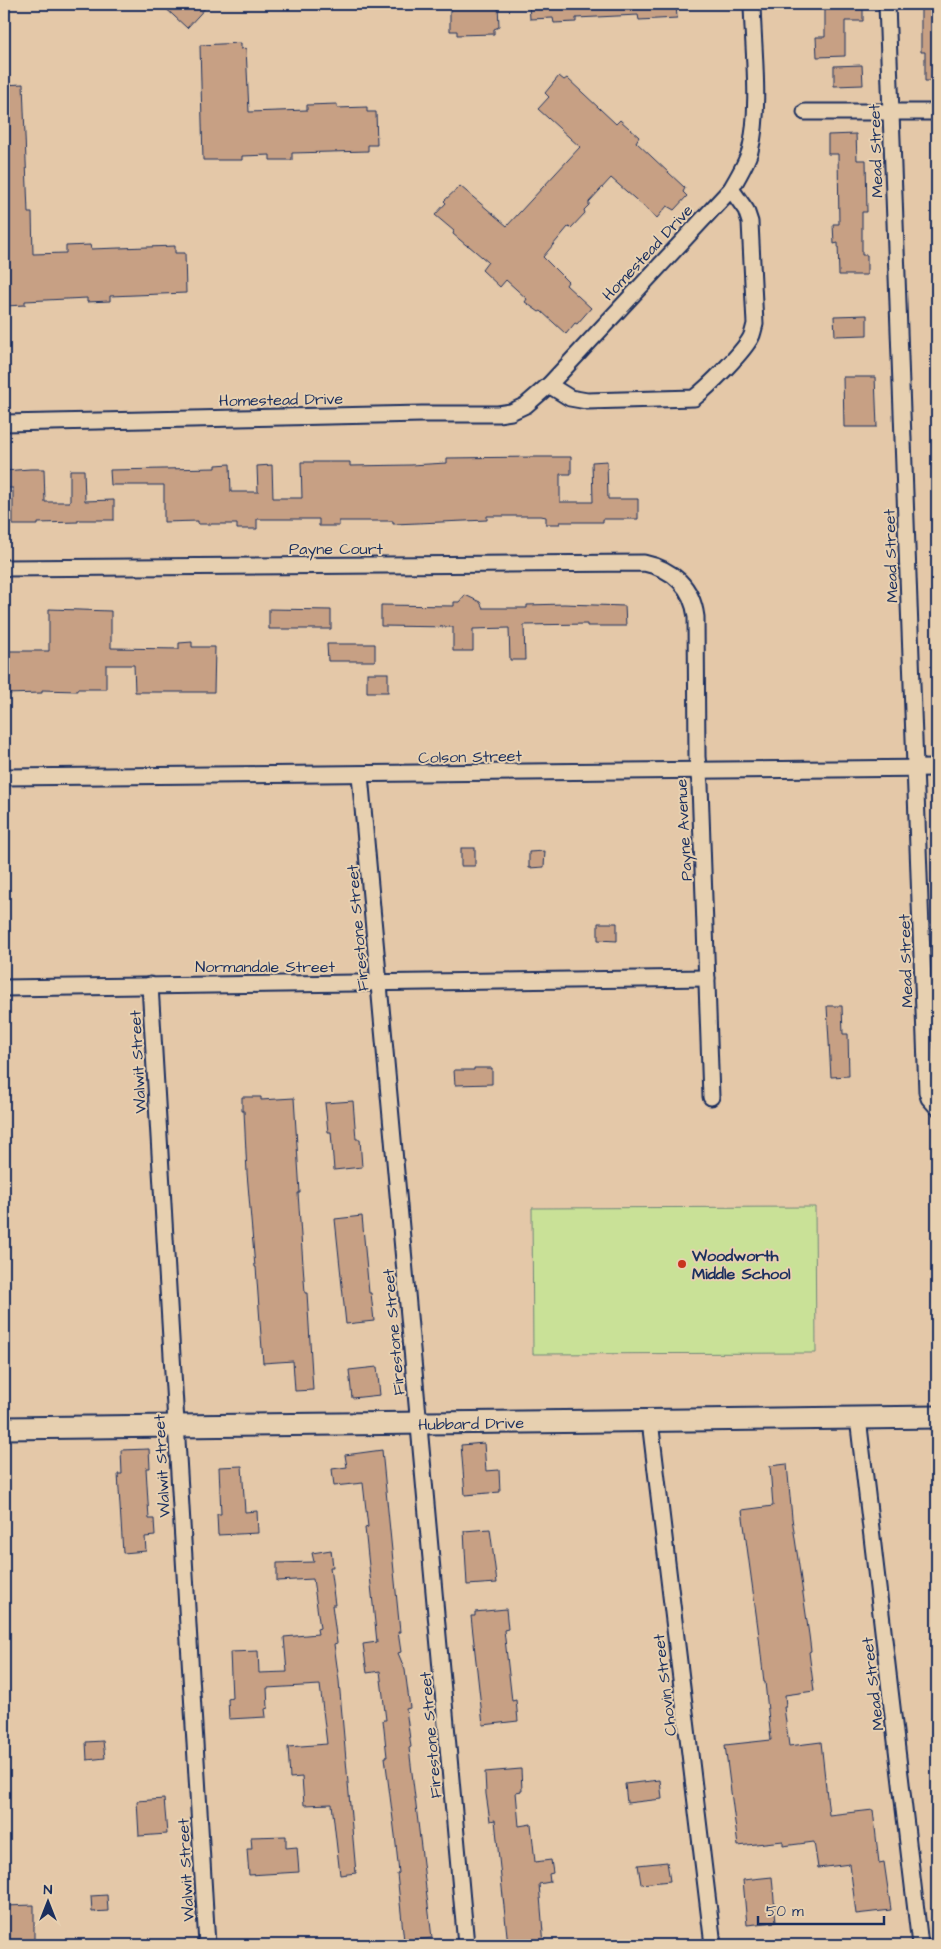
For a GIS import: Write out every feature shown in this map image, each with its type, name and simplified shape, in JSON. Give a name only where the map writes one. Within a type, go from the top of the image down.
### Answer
[{"type":"street","name":"Homestead Drive","points":[[4,423],[498,414],[511,412],[526,405],[549,385],[731,189],[741,172],[754,135],[752,4]]},
{"type":"street","name":"Mead Street","points":[[887,4],[927,1092],[936,1106]]},
{"type":"street","points":[[805,112],[937,112]]},
{"type":"street","points":[[549,385],[570,398],[587,401],[694,398],[705,390],[746,345],[752,336],[755,324],[750,222],[746,210],[731,189]]},
{"type":"street","name":"Payne Court","points":[[4,568],[644,563],[655,565],[668,571]]},
{"type":"street","name":"Payne Avenue","points":[[668,571],[684,585],[694,606],[698,771],[711,1097]]},
{"type":"street","name":"Colson Street","points":[[4,777],[937,768]]},
{"type":"street","name":"Firestone Street","points":[[360,774],[466,1945]]},
{"type":"street","name":"Normandale Street","points":[[4,988],[707,978]]},
{"type":"street","name":"Walwit Street","points":[[150,985],[207,1945]]},
{"type":"street","name":"Hubbard Drive","points":[[4,1428],[937,1417]]},
{"type":"street","name":"Mead Street","points":[[858,1418],[920,1945]]},
{"type":"street","name":"Chovin Street","points":[[650,1421],[713,1945]]},
{"type":"green space","points":[[815,1207],[816,1353],[533,1354],[532,1208]]},
{"type":"building","points":[[161,4],[209,4],[187,28]]},
{"type":"building","points":[[450,4],[498,4],[499,27],[494,29],[494,34],[457,35],[457,31],[450,31]]},
{"type":"building","points":[[529,4],[676,4],[677,18],[639,20],[638,15],[576,18],[576,22],[554,23],[553,18],[530,19]]},
{"type":"building","points":[[825,4],[863,4],[863,21],[845,21],[845,56],[817,57],[816,37],[825,37]]},
{"type":"building","points":[[921,4],[937,4],[937,81],[925,81],[925,52],[921,52]]},
{"type":"building","points":[[241,43],[241,49],[246,48],[249,112],[307,110],[307,105],[337,104],[337,108],[367,107],[367,112],[376,112],[377,145],[368,145],[368,151],[292,153],[292,160],[270,160],[270,155],[242,156],[242,160],[203,160],[200,45]]},
{"type":"building","points":[[862,65],[863,85],[834,86],[834,66]]},
{"type":"building","points":[[559,76],[564,80],[567,78],[616,124],[620,120],[639,137],[636,142],[685,188],[683,192],[687,196],[674,210],[667,206],[657,218],[611,178],[589,202],[589,205],[584,210],[585,213],[571,228],[568,227],[543,257],[568,282],[566,285],[591,308],[566,334],[541,311],[539,312],[525,302],[527,299],[506,280],[500,287],[482,270],[488,262],[453,234],[454,231],[435,215],[446,203],[444,201],[460,186],[507,226],[580,147],[538,109],[549,97],[545,93]]},
{"type":"building","points":[[23,84],[28,213],[32,213],[33,254],[66,253],[66,246],[90,245],[91,249],[175,246],[175,253],[185,253],[186,293],[110,296],[110,301],[87,302],[87,298],[25,301],[25,305],[4,306],[4,85]]},
{"type":"building","points":[[856,134],[857,160],[866,160],[867,212],[862,212],[862,255],[867,255],[867,275],[839,275],[838,243],[834,244],[833,224],[839,224],[838,154],[828,154],[828,135]]},
{"type":"building","points":[[867,315],[867,335],[835,336],[834,316]]},
{"type":"building","points":[[843,377],[875,377],[877,427],[844,427]]},
{"type":"building","points":[[571,457],[571,474],[560,474],[560,502],[593,502],[592,462],[607,461],[608,499],[638,499],[638,519],[603,519],[603,522],[560,522],[560,524],[546,524],[546,517],[541,516],[487,516],[487,520],[393,524],[393,521],[339,521],[339,526],[319,526],[319,519],[257,519],[257,529],[237,529],[237,524],[198,524],[198,521],[164,522],[164,485],[111,485],[110,470],[216,468],[216,465],[230,464],[231,492],[258,492],[257,466],[272,465],[273,498],[302,498],[301,462],[350,462],[350,466],[411,465],[447,463],[447,458]]},
{"type":"building","points":[[44,469],[45,502],[70,502],[70,470],[84,470],[85,501],[114,500],[114,520],[78,520],[78,522],[13,525],[13,488],[4,488],[4,471]]},
{"type":"building","points":[[465,595],[480,602],[483,608],[527,608],[527,605],[564,604],[625,606],[626,626],[587,626],[587,624],[524,625],[525,660],[510,660],[509,628],[473,629],[473,651],[453,651],[453,627],[381,626],[381,605],[454,606],[454,602],[459,602]]},
{"type":"building","points":[[49,609],[111,611],[111,648],[179,649],[179,643],[192,642],[192,647],[215,647],[214,692],[135,692],[134,665],[106,665],[106,689],[77,689],[77,691],[42,690],[42,693],[4,694],[4,651],[49,651]]},
{"type":"building","points":[[269,609],[331,610],[331,629],[269,629]]},
{"type":"building","points":[[327,644],[375,644],[375,661],[328,661]]},
{"type":"building","points":[[367,673],[388,673],[388,692],[367,692]]},
{"type":"building","points":[[461,848],[475,848],[475,866],[461,866]]},
{"type":"building","points":[[545,851],[544,867],[529,868],[529,852]]},
{"type":"building","points":[[598,923],[617,923],[617,941],[598,940]]},
{"type":"building","points":[[827,1006],[842,1006],[843,1034],[848,1034],[849,1076],[831,1077]]},
{"type":"building","points":[[474,1068],[492,1068],[492,1084],[455,1085],[454,1070],[474,1070]]},
{"type":"building","points":[[242,1097],[261,1097],[261,1100],[294,1098],[300,1193],[298,1193],[313,1390],[295,1391],[293,1361],[263,1363]]},
{"type":"building","points":[[353,1101],[356,1139],[360,1139],[362,1167],[334,1170],[331,1132],[328,1132],[325,1103]]},
{"type":"building","points":[[362,1216],[369,1293],[371,1293],[374,1321],[346,1324],[335,1219]]},
{"type":"building","points":[[377,1367],[380,1395],[352,1398],[349,1370]]},
{"type":"building","points":[[484,1443],[486,1471],[499,1470],[500,1492],[465,1495],[461,1445]]},
{"type":"building","points":[[149,1449],[150,1468],[146,1468],[149,1519],[154,1519],[155,1536],[145,1537],[146,1551],[123,1553],[118,1474],[122,1474],[121,1450]]},
{"type":"building","points":[[382,1450],[400,1632],[398,1632],[401,1652],[398,1653],[405,1670],[410,1708],[406,1709],[411,1747],[409,1748],[432,1938],[404,1941],[397,1874],[399,1873],[385,1757],[387,1757],[383,1720],[386,1720],[380,1671],[367,1673],[363,1644],[377,1642],[365,1528],[368,1527],[363,1483],[334,1486],[332,1469],[347,1467],[345,1455]]},
{"type":"building","points":[[787,1464],[792,1518],[811,1651],[809,1652],[814,1691],[785,1695],[786,1707],[784,1707],[789,1746],[821,1742],[829,1815],[873,1810],[879,1863],[884,1862],[891,1910],[856,1914],[850,1864],[818,1868],[814,1842],[783,1846],[783,1841],[738,1846],[725,1745],[771,1740],[742,1510],[773,1506],[770,1466]]},
{"type":"building","points":[[242,1466],[245,1512],[257,1511],[258,1533],[218,1535],[217,1514],[221,1514],[219,1467]]},
{"type":"building","points":[[490,1529],[497,1583],[467,1585],[464,1531]]},
{"type":"building","points":[[331,1550],[333,1567],[330,1567],[335,1605],[332,1605],[337,1643],[334,1644],[356,1873],[340,1875],[332,1804],[304,1805],[302,1777],[290,1778],[288,1747],[327,1744],[320,1685],[267,1688],[268,1708],[265,1709],[266,1717],[229,1719],[228,1699],[232,1698],[230,1652],[258,1651],[259,1673],[287,1672],[284,1637],[318,1634],[317,1629],[320,1628],[313,1579],[277,1581],[277,1563],[314,1562],[312,1553]]},
{"type":"building","points":[[506,1609],[508,1629],[504,1630],[512,1701],[516,1700],[518,1721],[483,1725],[471,1616],[475,1616],[475,1612]]},
{"type":"building","points":[[103,1741],[105,1758],[87,1760],[86,1742]]},
{"type":"building","points":[[521,1769],[522,1791],[516,1792],[519,1826],[531,1824],[535,1862],[551,1860],[553,1873],[549,1874],[550,1882],[539,1884],[544,1945],[508,1945],[495,1820],[490,1821],[486,1794],[485,1772]]},
{"type":"building","points":[[660,1780],[662,1799],[627,1803],[625,1784]]},
{"type":"building","points":[[164,1799],[167,1834],[139,1836],[137,1801]]},
{"type":"building","points":[[286,1836],[286,1848],[297,1847],[299,1872],[249,1875],[247,1849],[252,1849],[251,1837]]},
{"type":"building","points":[[667,1862],[670,1881],[641,1884],[638,1865]]},
{"type":"building","points":[[772,1877],[776,1922],[747,1925],[743,1880]]},
{"type":"building","points":[[107,1895],[108,1911],[92,1912],[91,1896]]},
{"type":"building","points":[[34,1905],[34,1945],[4,1945],[4,1906]]},
{"type":"place","name":"Woodworth Middle School","points":[[682,1264]]}]
